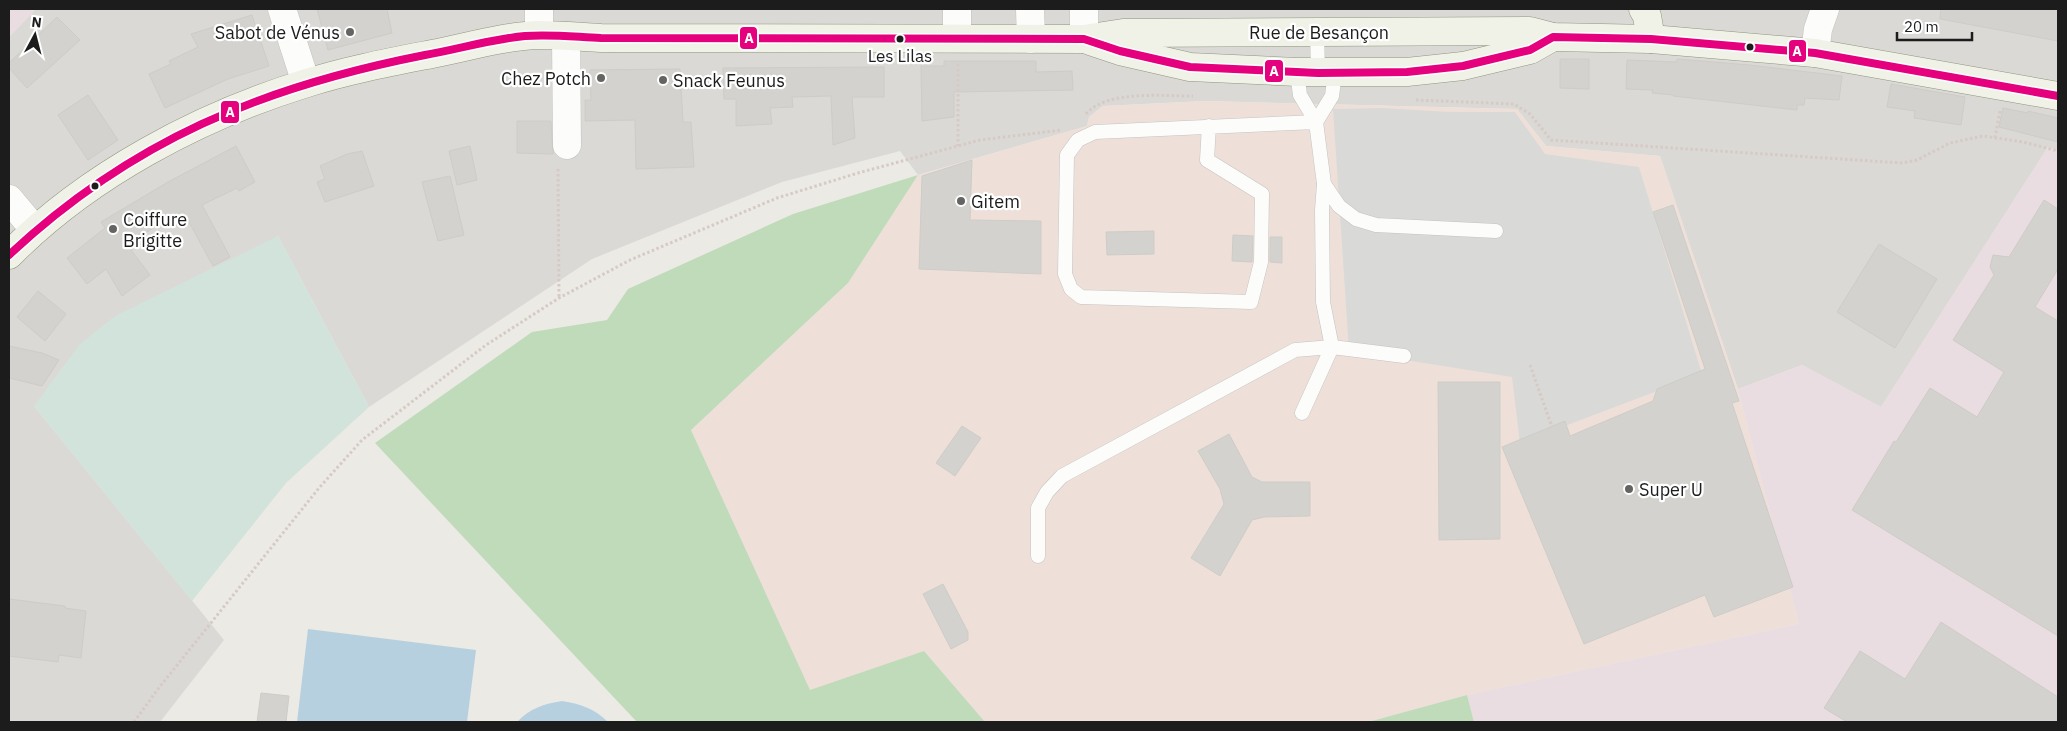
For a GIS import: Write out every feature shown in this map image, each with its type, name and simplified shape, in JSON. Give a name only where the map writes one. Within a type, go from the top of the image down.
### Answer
[{"type":"main road","points":[[1644,9],[1651,39]]},
{"type":"main road","name":"Rue de Besançon","points":[[9,255],[34,229],[103,179],[175,137],[232,111],[306,83],[397,61],[501,40],[539,35],[1084,39],[1123,33],[1530,31],[1553,37],[1651,39],[1815,53],[2058,96]]},
{"type":"main road","name":"Rue de Besançon","points":[[1084,39],[1120,51],[1190,67],[1317,72],[1407,72],[1463,66],[1530,50],[1553,37]]},
{"type":"street","points":[[282,9],[306,83]]},
{"type":"street","points":[[539,9],[539,35]]},
{"type":"street","points":[[957,9],[957,38]]},
{"type":"street","points":[[1030,9],[1031,39]]},
{"type":"street","points":[[1084,9],[1084,39]]},
{"type":"street","points":[[1815,53],[1818,29],[1825,9]]},
{"type":"street","points":[[566,36],[568,145]]},
{"type":"street","points":[[9,199],[34,229]]},
{"type":"lane","points":[[1316,122],[1332,96],[1317,72],[1317,31]]},
{"type":"lane","points":[[1302,413],[1332,346],[1323,302],[1322,210],[1324,184],[1316,122],[1300,95],[1317,72]]},
{"type":"lane","points":[[1209,126],[1207,160],[1262,194],[1261,262],[1251,302],[1082,297],[1070,289],[1065,274],[1067,155],[1078,140],[1095,132],[1209,126],[1316,122]]},
{"type":"lane","points":[[1324,184],[1339,206],[1356,219],[1376,225],[1496,231]]},
{"type":"lane","points":[[1038,556],[1038,508],[1047,492],[1062,476],[1295,350],[1332,346],[1404,356]]},
{"type":"path","points":[[957,38],[958,146]]},
{"type":"path","points":[[1085,115],[1091,108],[1114,98],[1202,95]]},
{"type":"path","points":[[1409,99],[1514,104],[1530,114],[1551,140],[1902,164],[1917,160],[1950,143],[1983,136],[2023,142],[2058,151]]},
{"type":"path","points":[[134,722],[158,689],[319,488],[362,440],[486,345],[559,298],[630,260],[777,198],[858,173],[980,140],[1064,130]]},
{"type":"path","points":[[559,298],[558,166],[568,145]]},
{"type":"path","points":[[1530,366],[1552,427]]},
{"type":"shaded area","points":[[9,9],[36,9],[9,37]]},
{"type":"shaded area","points":[[36,9],[2058,9],[2058,150],[2048,147],[1881,407],[1802,365],[1738,389],[1660,156],[1546,146],[1517,109],[1205,101],[1103,106],[1089,117],[1087,126],[918,175],[900,151],[782,182],[592,259],[369,407],[278,236],[34,406],[224,640],[160,722],[9,722],[9,37]]},
{"type":"shaded area","points":[[1205,101],[1517,109],[1546,146],[1660,156],[1738,389],[1799,624],[1467,695],[1368,722],[985,722],[924,651],[810,691],[691,430],[848,283],[918,175],[1087,126],[1089,117],[1103,106]]},
{"type":"shaded area","points":[[1382,108],[1450,112],[1515,112],[1545,154],[1639,167],[1702,374],[1520,443],[1512,377],[1349,351],[1333,109]]},
{"type":"shaded area","points":[[2048,147],[2058,150],[2058,722],[1474,722],[1467,695],[1799,624],[1738,389],[1802,365],[1881,407]]},
{"type":"shaded area","points":[[278,236],[369,407],[286,483],[192,601],[34,406],[79,345],[115,316]]},
{"type":"green space","points":[[918,175],[848,283],[691,430],[810,690],[924,651],[985,722],[637,722],[375,443],[532,332],[607,320],[628,289],[793,214]]},
{"type":"green space","points":[[1467,695],[1474,722],[1368,722]]},
{"type":"water","points":[[308,629],[476,650],[467,722],[297,722]]},
{"type":"water","points":[[562,701],[586,707],[608,722],[517,722],[527,713],[538,707]]},
{"type":"building","points":[[317,9],[387,9],[392,33],[328,50]]},
{"type":"building","points":[[1941,9],[2058,9],[2058,41],[1940,19]]},
{"type":"building","points":[[252,15],[269,66],[228,79],[165,108],[149,74],[171,64],[169,61],[198,47],[191,34]]},
{"type":"building","points":[[57,17],[80,40],[27,88],[9,68],[9,63]]},
{"type":"building","points":[[1560,59],[1589,59],[1589,89],[1560,88]]},
{"type":"building","points":[[1677,59],[1750,65],[1842,76],[1839,100],[1805,98],[1804,105],[1797,105],[1797,110],[1673,96],[1652,93],[1653,90],[1626,89],[1627,60],[1676,62]]},
{"type":"building","points":[[944,61],[1036,61],[1036,72],[1072,71],[1073,90],[954,92],[954,117],[922,121],[921,66],[944,66]]},
{"type":"building","points":[[884,67],[884,97],[852,97],[855,138],[833,145],[831,96],[792,97],[793,107],[770,108],[772,124],[736,126],[736,99],[724,99],[723,68]]},
{"type":"building","points":[[680,69],[683,122],[691,122],[694,167],[636,169],[635,120],[585,121],[585,100],[591,100],[590,70]]},
{"type":"building","points":[[1891,84],[1965,97],[1961,125],[1914,118],[1915,111],[1887,107]]},
{"type":"building","points":[[88,95],[118,140],[88,160],[58,115]]},
{"type":"building","points":[[2003,108],[2028,113],[2028,111],[2058,118],[2058,142],[1999,127]]},
{"type":"building","points":[[517,121],[551,121],[553,154],[517,153]]},
{"type":"building","points":[[236,146],[255,182],[239,191],[237,188],[202,205],[230,257],[213,266],[183,211],[133,240],[137,246],[131,250],[150,275],[122,296],[106,269],[87,284],[67,258],[105,228],[101,222],[168,182]]},
{"type":"building","points":[[470,146],[477,180],[457,185],[449,151]]},
{"type":"building","points":[[362,151],[374,186],[325,202],[317,182],[325,179],[320,166],[347,154]]},
{"type":"building","points":[[972,160],[970,220],[1041,221],[1041,274],[919,269],[922,176]]},
{"type":"building","points":[[450,176],[464,235],[438,241],[422,182]]},
{"type":"building","points":[[2044,200],[2058,209],[2058,269],[2035,307],[2058,321],[2058,636],[1852,510],[1894,441],[1896,442],[1930,388],[1977,417],[2004,372],[1953,340],[1994,275],[1990,267],[1993,255],[2009,257]]},
{"type":"building","points":[[1673,205],[1739,401],[1732,403],[1793,587],[1714,617],[1705,595],[1584,644],[1502,447],[1565,421],[1570,436],[1653,401],[1657,389],[1705,369],[1653,212]]},
{"type":"building","points":[[1154,231],[1154,254],[1107,255],[1106,232]]},
{"type":"building","points":[[1233,235],[1253,236],[1252,262],[1232,261]]},
{"type":"building","points":[[1270,237],[1282,237],[1282,263],[1270,262]]},
{"type":"building","points":[[1879,244],[1937,279],[1895,348],[1837,312]]},
{"type":"building","points":[[38,291],[66,314],[45,341],[17,317]]},
{"type":"building","points":[[9,346],[42,353],[59,360],[42,386],[9,378]]},
{"type":"building","points":[[1438,382],[1500,382],[1500,539],[1439,540]]},
{"type":"building","points":[[962,426],[981,438],[955,476],[936,463]]},
{"type":"building","points":[[1229,434],[1252,477],[1262,482],[1310,482],[1310,516],[1264,517],[1252,520],[1220,576],[1191,558],[1224,504],[1220,489],[1198,451]]},
{"type":"building","points":[[943,584],[968,632],[968,640],[951,649],[923,594]]},
{"type":"building","points":[[9,599],[65,606],[65,608],[86,611],[81,658],[59,655],[58,662],[9,656]]},
{"type":"building","points":[[1941,622],[2058,697],[2058,722],[1847,722],[1824,708],[1860,651],[1905,679]]},
{"type":"building","points":[[261,693],[289,696],[286,722],[257,722]]},
{"type":"transit line","name":"A","points":[[9,255],[56,215],[103,180],[152,150],[202,124],[254,102],[365,68],[525,36],[554,35],[601,38],[1084,39],[1120,51],[1190,67],[1318,73],[1407,72],[1463,66],[1530,50],[1553,37],[1651,39],[1815,53],[2058,96]]},
{"type":"place","name":"Sabot de Vénus","points":[[350,32]]},
{"type":"place","name":"Les Lilas","points":[[900,39]]},
{"type":"place","name":"Chez Potch","points":[[601,78]]},
{"type":"place","name":"Snack Feunus","points":[[663,80]]},
{"type":"place","name":"Gitem","points":[[961,201]]},
{"type":"place","name":"Coiffure Brigitte","points":[[113,229]]},
{"type":"place","name":"Super U","points":[[1629,489]]}]
